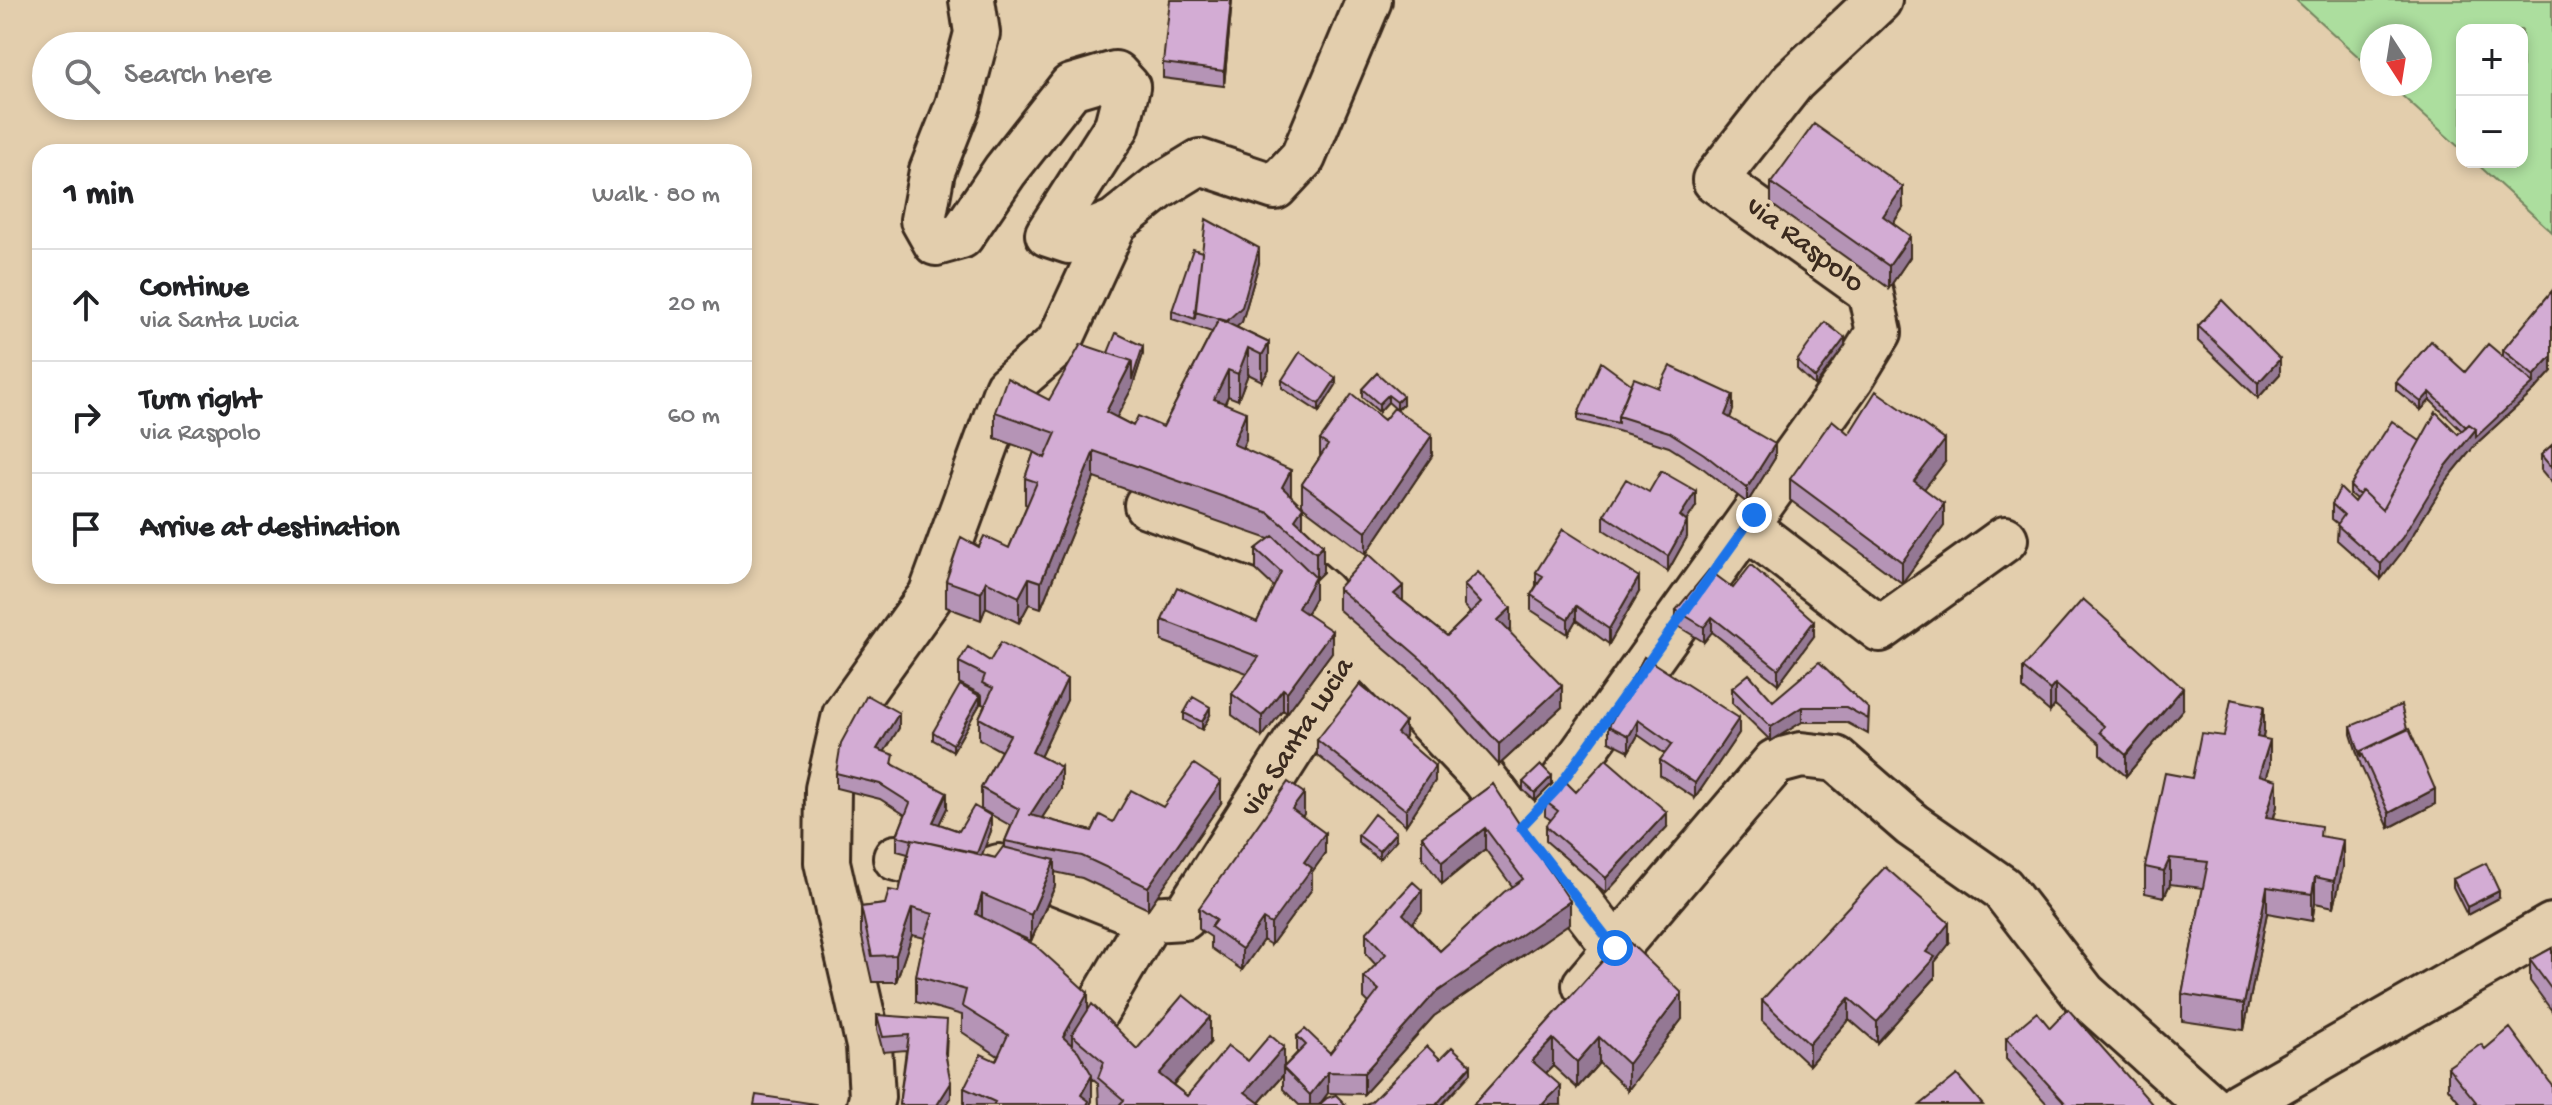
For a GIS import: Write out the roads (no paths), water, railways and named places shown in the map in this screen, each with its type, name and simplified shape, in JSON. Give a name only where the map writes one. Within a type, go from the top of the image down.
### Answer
[{"type":"street","points":[[972,0],[977,33],[958,105],[932,171],[923,220],[936,243],[961,236],[1005,171],[1071,87],[1115,74],[1127,87],[1117,126],[1048,234],[1069,241],[1115,222],[1159,187],[1200,162],[1275,187],[1303,157],[1369,0]]},
{"type":"street","name":"via Raspolo","points":[[1521,827],[1557,789],[1851,378],[1879,332],[1870,291],[1715,180],[1793,81],[1879,0]]},
{"type":"street","points":[[870,1105],[869,1046],[827,862],[828,789],[845,715],[931,595],[1007,388],[1059,343],[1115,222]]},
{"type":"street","points":[[1147,505],[1274,551],[1323,593],[1333,622],[1358,645]]},
{"type":"street","points":[[1746,526],[1880,629],[2005,539]]},
{"type":"street","name":"via Santa Lucia","points":[[1150,919],[1184,917],[1358,645],[1483,777],[1615,948]]},
{"type":"street","points":[[1555,1021],[1775,762],[1801,755],[1836,759],[1912,825],[2002,888],[2084,994],[2208,1105]]},
{"type":"street","points":[[896,858],[974,876],[999,867],[1052,880],[1150,919],[1091,1020]]},
{"type":"street","points":[[2239,1105],[2552,926]]}]
